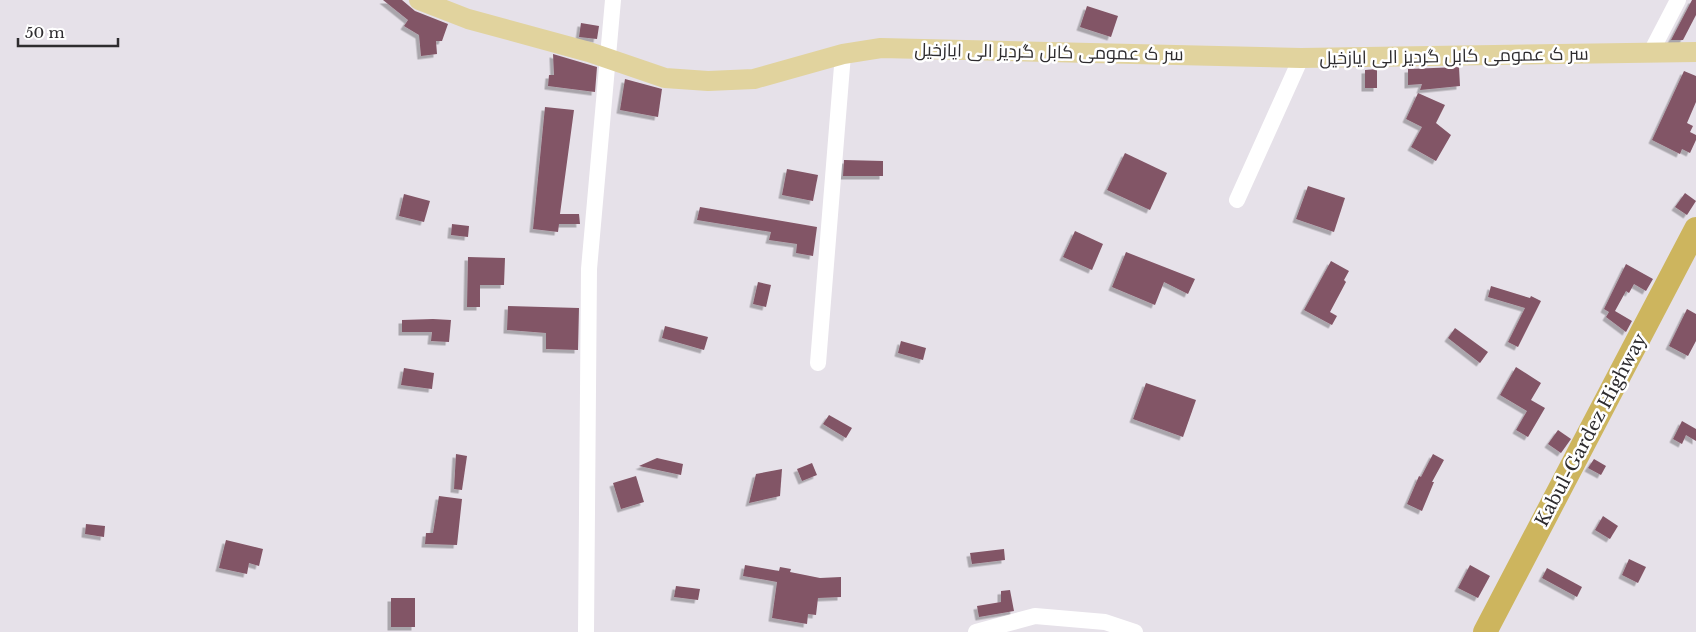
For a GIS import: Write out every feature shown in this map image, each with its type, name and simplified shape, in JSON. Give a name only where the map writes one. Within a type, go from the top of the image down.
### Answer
[{"type":"highway","name":"Kabul-Gardez Highway","points":[[1485,632],[1696,229]]},
{"type":"main road","name":"سر ک عمومی کابل گردیز الی ایازخیل","points":[[419,0],[468,19],[608,59],[665,78],[708,81],[754,79],[843,54],[881,48],[1302,58],[1696,52]]},
{"type":"street","points":[[586,632],[589,269],[613,0]]},
{"type":"street","points":[[1651,52],[1678,0]]},
{"type":"street","points":[[818,362],[843,54]]},
{"type":"street","points":[[1237,200],[1302,58]]},
{"type":"street","points":[[976,632],[1035,616],[1105,622],[1135,632]]},
{"type":"building","points":[[383,0],[402,0],[415,11],[448,24],[442,41],[436,41],[437,54],[421,56],[419,35],[404,26],[408,20]]},
{"type":"building","points":[[1692,0],[1696,0],[1696,15],[1683,40],[1671,40]]},
{"type":"building","points":[[1087,6],[1118,16],[1111,37],[1080,27]]},
{"type":"building","points":[[581,23],[599,26],[597,39],[579,37]]},
{"type":"building","points":[[553,54],[597,67],[595,92],[548,86],[549,75],[554,75]]},
{"type":"building","points":[[1459,67],[1460,86],[1420,90],[1422,84],[1408,85],[1408,69]]},
{"type":"building","points":[[1377,69],[1377,88],[1365,88],[1365,70]]},
{"type":"building","points":[[1684,71],[1696,76],[1696,102],[1687,123],[1693,126],[1690,132],[1696,135],[1696,140],[1690,153],[1682,149],[1680,154],[1652,140]]},
{"type":"building","points":[[625,79],[662,89],[658,117],[620,110]]},
{"type":"building","points":[[1418,93],[1445,105],[1436,123],[1451,135],[1436,161],[1411,147],[1422,127],[1406,119]]},
{"type":"building","points":[[545,107],[574,110],[560,214],[579,214],[580,224],[559,224],[558,232],[533,229]]},
{"type":"building","points":[[1125,153],[1167,173],[1150,210],[1107,190]]},
{"type":"building","points":[[844,160],[883,161],[883,176],[843,176]]},
{"type":"building","points":[[787,169],[818,175],[813,201],[782,195]]},
{"type":"building","points":[[1308,186],[1345,198],[1334,232],[1296,219]]},
{"type":"building","points":[[1685,193],[1696,201],[1687,215],[1675,207]]},
{"type":"building","points":[[404,194],[430,201],[424,222],[399,216]]},
{"type":"building","points":[[700,207],[817,227],[813,256],[796,253],[797,244],[769,240],[771,232],[697,220]]},
{"type":"building","points":[[452,224],[469,226],[468,237],[451,235]]},
{"type":"building","points":[[1075,231],[1103,244],[1092,270],[1063,257]]},
{"type":"building","points":[[1126,252],[1195,279],[1188,294],[1164,282],[1155,305],[1112,287]]},
{"type":"building","points":[[468,257],[505,258],[504,285],[480,285],[480,307],[467,307]]},
{"type":"building","points":[[1331,261],[1349,271],[1344,280],[1346,282],[1330,312],[1337,316],[1332,325],[1304,310]]},
{"type":"building","points":[[1626,264],[1653,279],[1646,291],[1634,284],[1629,293],[1626,291],[1615,311],[1632,321],[1626,332],[1606,317],[1609,312],[1604,309]]},
{"type":"building","points":[[758,282],[771,285],[766,307],[753,304]]},
{"type":"building","points":[[1491,286],[1530,298],[1531,296],[1541,301],[1518,347],[1508,342],[1525,308],[1488,297]]},
{"type":"building","points":[[508,306],[579,308],[578,350],[546,349],[546,333],[507,330]]},
{"type":"building","points":[[1687,309],[1696,314],[1696,341],[1688,356],[1669,346]]},
{"type":"building","points":[[402,320],[451,320],[449,342],[431,341],[432,332],[402,332]]},
{"type":"building","points":[[665,326],[708,337],[704,350],[662,338]]},
{"type":"building","points":[[1455,328],[1488,352],[1480,363],[1448,338]]},
{"type":"building","points":[[901,341],[926,348],[923,360],[898,353]]},
{"type":"building","points":[[1516,367],[1541,383],[1531,400],[1545,408],[1528,437],[1516,430],[1527,411],[1500,395]]},
{"type":"building","points":[[404,368],[434,373],[432,389],[401,385]]},
{"type":"building","points":[[1146,383],[1196,400],[1183,437],[1133,419]]},
{"type":"building","points":[[829,415],[852,428],[846,438],[823,424]]},
{"type":"building","points":[[1682,421],[1696,429],[1696,441],[1686,435],[1682,444],[1673,439]]},
{"type":"building","points":[[1558,430],[1571,439],[1561,453],[1548,444]]},
{"type":"building","points":[[456,454],[467,456],[462,490],[454,489]]},
{"type":"building","points":[[1433,454],[1444,460],[1432,482],[1434,482],[1422,511],[1407,504],[1419,476],[1421,477]]},
{"type":"building","points":[[657,458],[683,464],[681,475],[639,466]]},
{"type":"building","points":[[1594,459],[1606,466],[1601,475],[1588,468]]},
{"type":"building","points":[[812,463],[817,475],[802,481],[797,469]]},
{"type":"building","points":[[782,469],[780,496],[749,503],[756,474]]},
{"type":"building","points":[[636,476],[644,502],[621,509],[613,483]]},
{"type":"building","points":[[439,496],[462,499],[457,545],[425,544],[426,533],[433,533]]},
{"type":"building","points":[[1603,516],[1618,526],[1610,539],[1595,530]]},
{"type":"building","points":[[86,524],[105,526],[104,537],[85,534]]},
{"type":"building","points":[[226,540],[263,549],[259,566],[249,563],[247,574],[219,568]]},
{"type":"building","points":[[1004,549],[1005,560],[972,564],[970,553]]},
{"type":"building","points":[[1629,559],[1646,567],[1638,583],[1622,575]]},
{"type":"building","points":[[745,565],[779,571],[780,567],[791,569],[790,572],[820,578],[841,577],[841,597],[818,598],[816,615],[808,614],[807,624],[772,618],[777,582],[743,576]]},
{"type":"building","points":[[1470,565],[1490,576],[1478,598],[1458,588]]},
{"type":"building","points":[[1547,568],[1582,587],[1577,597],[1542,578]]},
{"type":"building","points":[[676,586],[700,589],[698,600],[674,597]]},
{"type":"building","points":[[1010,590],[1014,611],[979,617],[977,606],[1001,602],[1001,591]]},
{"type":"building","points":[[391,598],[415,598],[415,627],[391,627]]}]
